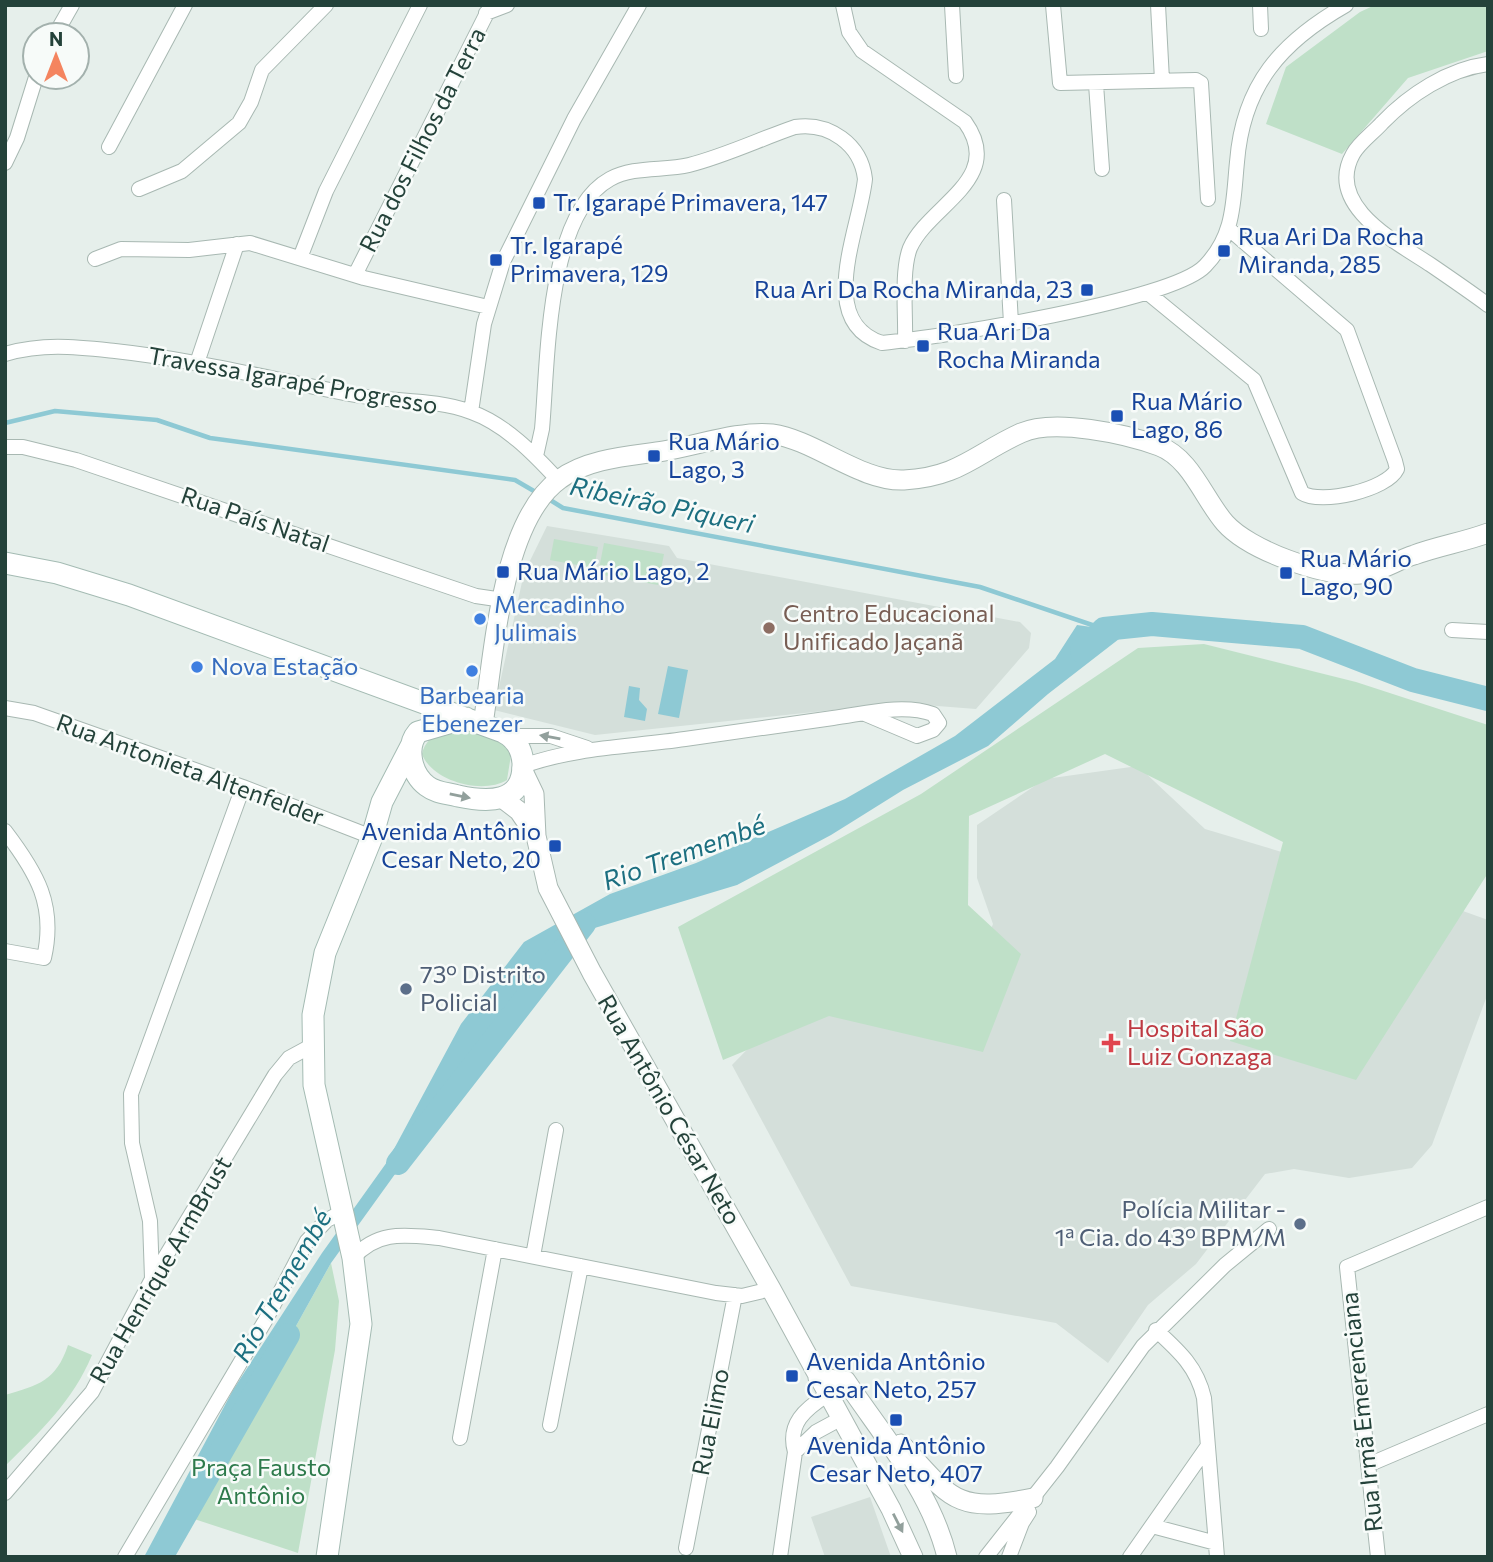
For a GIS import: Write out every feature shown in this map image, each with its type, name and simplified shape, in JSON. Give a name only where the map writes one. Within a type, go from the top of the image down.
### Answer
[{"type":"main road","points":[[5,563],[57,573],[137,597],[511,736],[520,750],[523,767],[511,792],[502,798],[487,801],[436,791],[421,780],[413,764],[413,741],[408,715],[392,693]]},
{"type":"main road","points":[[327,1557],[360,1342],[360,1307],[344,1214],[320,1121],[313,1015],[325,953],[374,832],[382,802],[413,741],[431,726],[474,721]]},
{"type":"main road","points":[[374,832],[400,795],[421,780]]},
{"type":"street","points":[[63,21],[72,5]]},
{"type":"street","points":[[109,147],[185,5]]},
{"type":"street","points":[[139,190],[183,171],[239,123],[251,102],[262,70],[326,5]]},
{"type":"street","points":[[300,258],[326,191],[420,5]]},
{"type":"street","points":[[488,9],[507,5]]},
{"type":"street","points":[[471,412],[488,307],[503,262],[558,149],[639,5]]},
{"type":"street","points":[[843,5],[849,32],[862,51],[965,122],[973,134],[977,149],[977,162],[971,175],[912,245],[908,256],[905,341]]},
{"type":"street","points":[[952,5],[956,76]]},
{"type":"street","points":[[1053,5],[1057,80],[1065,84],[1162,80],[1196,80],[1201,83],[1208,199]]},
{"type":"street","points":[[1157,5],[1162,80]]},
{"type":"street","points":[[1260,5],[1261,29]]},
{"type":"street","points":[[536,456],[542,429],[559,262],[566,239],[597,188],[626,172],[687,165],[795,127],[808,125],[836,133],[854,149],[864,167],[866,179],[845,284],[849,312],[857,328],[870,339],[883,343],[905,341],[1011,323],[1148,293],[1189,279],[1204,268],[1229,229],[1235,208],[1240,141],[1257,86],[1291,42],[1314,23],[1346,5]]},
{"type":"street","name":"Rua dos Filhos da Terra","points":[[355,275],[488,9]]},
{"type":"street","points":[[1488,64],[1456,73],[1430,85],[1387,118],[1353,154],[1348,168],[1348,184],[1352,199],[1376,228],[1488,305]]},
{"type":"street","points":[[1096,84],[1102,169]]},
{"type":"street","points":[[5,163],[18,138],[32,91]]},
{"type":"street","points":[[1004,200],[1011,323]]},
{"type":"street","points":[[1148,293],[1254,380],[1302,493],[1318,498],[1340,496],[1389,480],[1396,470],[1395,461],[1347,330],[1229,229]]},
{"type":"street","points":[[95,259],[121,249],[189,250],[250,243],[355,275],[488,307]]},
{"type":"street","points":[[197,363],[237,244]]},
{"type":"street","name":"Travessa Igarapé Progresso","points":[[5,354],[59,345],[197,363],[361,396],[471,412],[536,456],[556,482]]},
{"type":"street","points":[[474,721],[518,538],[531,509],[556,482],[581,468],[612,460],[765,434],[785,437],[893,481],[917,480],[946,475],[1023,432],[1046,427],[1076,428],[1162,447],[1178,459],[1225,523],[1245,540],[1317,569],[1344,574],[1364,574],[1414,555],[1488,533]]},
{"type":"street","name":"Rua País Natal","points":[[5,447],[23,447],[76,460],[476,596],[503,600]]},
{"type":"street","points":[[1452,630],[1488,632]]},
{"type":"street","name":"Rua Antonieta Altenfelder","points":[[5,708],[34,713],[374,832]]},
{"type":"street","points":[[523,767],[588,749],[866,714]]},
{"type":"street","points":[[511,736],[551,736],[588,749]]},
{"type":"street","name":"Rua Antônio César Neto","points":[[523,767],[534,793],[536,836],[548,888],[592,973],[891,1509],[913,1557]]},
{"type":"street","points":[[152,1279],[150,1221],[132,1143],[131,1094],[243,787]]},
{"type":"street","name":"Rua Antônio César Neto","points":[[502,798],[519,811],[536,836]]},
{"type":"street","points":[[5,831],[27,860],[49,914],[44,958],[5,951]]},
{"type":"street","name":"Rua Henrique ArmBrust","points":[[5,1493],[92,1392],[152,1279],[275,1075],[289,1058],[313,1045]]},
{"type":"street","points":[[533,1256],[556,1130]]},
{"type":"street","name":"Rua Irmã Emerenciana","points":[[1378,1557],[1347,1267],[1488,1207]]},
{"type":"street","points":[[125,1557],[265,1321],[307,1241],[327,1220],[344,1214]]},
{"type":"street","points":[[986,1557],[1156,1330],[1225,1265],[1269,1229]]},
{"type":"street","points":[[353,1258],[365,1245],[395,1236],[439,1238],[736,1295],[771,1290]]},
{"type":"street","points":[[460,1438],[495,1249]]},
{"type":"street","points":[[550,1425],[581,1266]]},
{"type":"street","name":"Rua Elimo","points":[[687,1548],[736,1295]]},
{"type":"street","points":[[1152,1526],[1216,1550],[1200,1381],[1188,1359],[1156,1330]]},
{"type":"street","points":[[780,1557],[795,1452],[791,1437],[805,1409],[822,1386],[846,1381],[886,1438],[930,1511],[947,1557]]},
{"type":"street","points":[[1368,1465],[1488,1414]]},
{"type":"street","points":[[795,1452],[816,1432],[840,1419]]},
{"type":"street","points":[[886,1438],[898,1440],[944,1492],[964,1503],[982,1506],[1033,1497]]},
{"type":"street","points":[[1130,1557],[1208,1447]]},
{"type":"street","points":[[1014,1555],[1022,1523],[1031,1511],[1033,1497]]},
{"type":"shaded area","name":"Centro Educacional Unificado Jaçanã","points":[[547,526],[669,546],[677,558],[1020,622],[1031,633],[1029,648],[976,709],[899,703],[595,735],[494,710],[524,573]]},
{"type":"shaded area","name":"Hospital São Luiz Gonzaga","points":[[1138,766],[1205,829],[1385,883],[1488,920],[1488,993],[1432,1145],[1412,1168],[1349,1178],[1294,1169],[1265,1174],[1196,1264],[1148,1305],[1108,1363],[1056,1323],[851,1286],[732,1065],[806,989],[952,1022],[993,924],[977,878],[977,825],[1045,779]]},
{"type":"shaded area","points":[[870,1497],[891,1557],[825,1557],[811,1517]]},
{"type":"green space","points":[[1375,5],[1488,5],[1488,51],[1408,78],[1342,154],[1266,124],[1286,67],[1360,12]]},
{"type":"green space","points":[[554,539],[598,547],[594,568],[550,560]]},
{"type":"green space","points":[[604,543],[664,554],[658,585],[598,574]]},
{"type":"green space","points":[[1204,644],[1356,682],[1488,725],[1488,873],[1356,1080],[1230,1041],[1283,842],[1105,754],[969,816],[968,905],[1021,954],[983,1052],[829,1016],[723,1060],[678,927],[921,794],[1138,648]]},
{"type":"green space","points":[[471,729],[506,744],[511,755],[507,780],[485,786],[459,783],[436,772],[427,763],[422,754],[429,740],[441,733]]},
{"type":"green space","name":"Praça Fausto Antônio","points":[[331,1263],[339,1301],[335,1350],[298,1553],[185,1516],[248,1397],[296,1326]]},
{"type":"green space","points":[[68,1345],[92,1355],[84,1372],[54,1415],[5,1466],[5,1395],[45,1380],[58,1367]]},
{"type":"water","points":[[1077,625],[1128,632],[1048,694],[988,746],[903,790],[831,835],[737,885],[588,930],[530,977],[457,1072],[403,1163],[331,1263],[296,1326],[248,1397],[164,1557],[144,1557],[233,1390],[322,1253],[387,1162],[461,1024],[524,942],[610,894],[696,863],[845,799],[955,736],[1055,659]]},
{"type":"water","points":[[668,666],[688,670],[679,718],[658,714]]},
{"type":"water","points":[[629,686],[640,688],[639,700],[647,709],[645,721],[624,717]]},
{"type":"waterway","name":"Ribeirão Piqueri","points":[[5,423],[55,411],[157,420],[210,438],[515,480],[539,494]]},
{"type":"waterway","name":"Ribeirão Piqueri","points":[[547,498],[563,508],[980,587],[1104,629]]},
{"type":"waterway","name":"Rio Tremembé","points":[[1082,651],[1104,629],[1152,624],[1302,637],[1413,680],[1488,699]]},
{"type":"waterway","name":"Rio Tremembé","points":[[398,1163],[584,924]]},
{"type":"waterway","name":"Rio Tremembé","points":[[161,1557],[288,1335]]},
{"type":"place","name":"Tr. Igarapé Primavera, 147","points":[[539,203]]},
{"type":"place","name":"Rua Ari Da Rocha Miranda, 285","points":[[1224,251]]},
{"type":"place","name":"Tr. Igarapé Primavera, 129","points":[[496,260]]},
{"type":"place","name":"Rua Ari Da Rocha Miranda, 23","points":[[1087,290]]},
{"type":"place","name":"Rua Ari Da Rocha Miranda","points":[[923,346]]},
{"type":"place","name":"Rua Mário Lago, 86","points":[[1117,416]]},
{"type":"place","name":"Rua Mário Lago, 3","points":[[654,456]]},
{"type":"place","name":"Rua Mário Lago, 2","points":[[503,572]]},
{"type":"place","name":"Rua Mário Lago, 90","points":[[1286,573]]},
{"type":"place","name":"Mercadinho Julimais","points":[[480,619]]},
{"type":"place","name":"Centro Educacional Unificado Jaçanã","points":[[769,628]]},
{"type":"place","name":"Nova Estação","points":[[197,667]]},
{"type":"place","name":"Barbearia Ebenezer","points":[[472,671]]},
{"type":"place","name":"Avenida Antônio Cesar Neto, 20","points":[[555,846]]},
{"type":"place","name":"73º Distrito Policial","points":[[406,989]]},
{"type":"place","name":"Hospital São Luiz Gonzaga","points":[[1111,1043]]},
{"type":"place","name":"Polícia Militar - 1ª Cia. do 43º BPM/M","points":[[1300,1224]]},
{"type":"place","name":"Avenida Antônio Cesar Neto, 257","points":[[792,1376]]},
{"type":"place","name":"Avenida Antônio Cesar Neto, 407","points":[[896,1420]]}]
